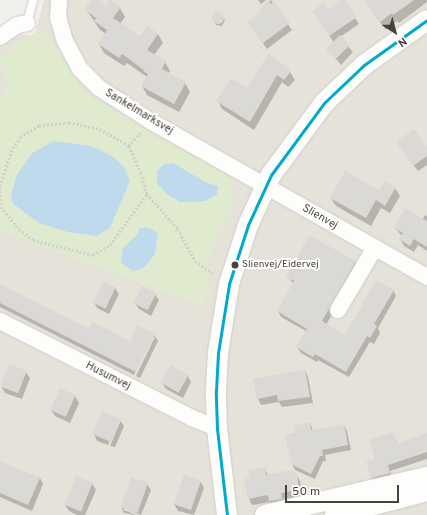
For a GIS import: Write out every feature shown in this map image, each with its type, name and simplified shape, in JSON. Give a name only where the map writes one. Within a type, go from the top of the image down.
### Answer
[{"type":"street","name":"Sankelmarksvej","points":[[59,0],[58,17],[65,41],[80,69],[99,88],[152,122],[266,186]]},
{"type":"street","points":[[227,515],[217,428],[216,391],[218,353],[229,284],[244,234],[266,186],[282,159],[324,103],[364,66],[427,20]]},
{"type":"street","points":[[0,37],[17,25],[27,23]]},
{"type":"street","name":"Slienvej","points":[[266,186],[427,278]]},
{"type":"street","points":[[338,310],[374,248]]},
{"type":"street","name":"Husumvej","points":[[0,321],[185,414],[217,428]]},
{"type":"street","points":[[265,515],[427,477]]},
{"type":"street","points":[[335,515],[427,491]]},
{"type":"lane","points":[[27,23],[33,0]]},
{"type":"path","points":[[129,146],[152,122]]},
{"type":"path","points":[[148,194],[110,245],[93,255],[33,240],[19,229],[0,205],[0,187],[12,150],[21,137],[39,126],[69,123],[98,129],[129,146],[141,173],[148,194],[178,228],[194,261],[229,284]]},
{"type":"shaded area","points":[[44,0],[427,0],[427,515],[0,515],[0,32],[34,36]]},
{"type":"green space","points":[[43,27],[84,92],[230,177],[235,202],[210,253],[205,307],[0,231],[0,98],[8,83],[0,65],[0,56]]},
{"type":"water","points":[[54,141],[91,146],[112,156],[124,167],[130,181],[110,228],[96,236],[68,232],[39,223],[12,203],[11,195],[17,175],[32,153]]},
{"type":"water","points":[[173,163],[207,183],[218,186],[217,195],[205,201],[180,202],[168,195],[157,183],[157,171],[165,164]]},
{"type":"water","points":[[140,228],[149,228],[158,233],[155,254],[144,268],[133,271],[121,263],[123,248],[138,234]]},
{"type":"building","points":[[91,0],[99,0],[105,5],[111,0],[121,7],[113,18],[140,36],[147,25],[158,34],[147,50],[166,61],[162,69],[186,82],[174,104],[141,86],[148,74],[143,71],[144,70],[122,54],[119,58],[98,44],[107,30],[94,21],[96,18],[84,9]]},
{"type":"building","points":[[341,0],[345,0],[357,17],[329,36],[312,11],[324,2],[328,9]]},
{"type":"building","points":[[364,0],[414,0],[380,22]]},
{"type":"building","points":[[269,1],[271,4],[274,2],[290,23],[263,43],[247,22],[261,11],[260,8]]},
{"type":"building","points":[[216,12],[220,12],[224,18],[220,24],[216,24],[212,20],[212,16]]},
{"type":"building","points":[[340,35],[350,45],[336,59],[326,49]]},
{"type":"building","points":[[269,53],[291,71],[284,80],[277,75],[250,122],[216,101],[231,78],[247,88]]},
{"type":"building","points":[[414,129],[427,147],[427,156],[413,166],[396,142]]},
{"type":"building","points":[[345,171],[379,190],[384,181],[396,187],[385,206],[376,200],[366,218],[330,198]]},
{"type":"building","points":[[405,208],[427,221],[427,247],[414,239],[410,246],[399,239],[403,233],[394,228]]},
{"type":"building","points":[[309,235],[356,261],[322,321],[345,335],[376,280],[394,290],[374,324],[377,326],[370,338],[367,336],[346,372],[315,354],[313,357],[296,347],[307,329],[277,311],[294,281],[286,277]]},
{"type":"building","points":[[103,281],[116,287],[106,309],[93,303]]},
{"type":"building","points":[[0,284],[89,329],[93,322],[130,341],[137,325],[155,334],[136,372],[0,303]]},
{"type":"building","points":[[142,286],[156,293],[148,310],[133,303]]},
{"type":"building","points":[[9,364],[27,371],[18,393],[0,386]]},
{"type":"building","points":[[170,365],[188,375],[179,393],[160,382]]},
{"type":"building","points":[[305,369],[310,397],[278,401],[277,395],[257,399],[253,379]]},
{"type":"building","points":[[60,388],[76,395],[66,417],[50,410]]},
{"type":"building","points":[[102,411],[121,419],[112,442],[92,434]]},
{"type":"building","points":[[310,422],[311,430],[344,424],[348,445],[322,450],[323,456],[320,456],[311,474],[291,464],[285,435],[295,433],[294,426]]},
{"type":"building","points":[[393,432],[397,443],[427,433],[427,452],[388,465],[390,473],[371,478],[366,462],[375,459],[369,440]]},
{"type":"building","points":[[0,461],[40,478],[28,505],[0,493]]},
{"type":"building","points":[[265,467],[266,475],[291,470],[297,474],[299,490],[281,493],[282,499],[269,501],[268,495],[248,499],[244,479],[250,478],[248,471]]},
{"type":"building","points":[[184,475],[201,481],[191,510],[174,504]]},
{"type":"building","points":[[76,476],[93,483],[81,511],[64,505]]},
{"type":"building","points":[[131,477],[148,483],[138,513],[121,507]]},
{"type":"transit line","points":[[227,515],[217,428],[216,391],[218,353],[229,284],[248,225],[271,175],[324,103],[364,65],[427,20]]},
{"type":"place","name":"Slienvej/Eidervej","points":[[235,265]]}]
